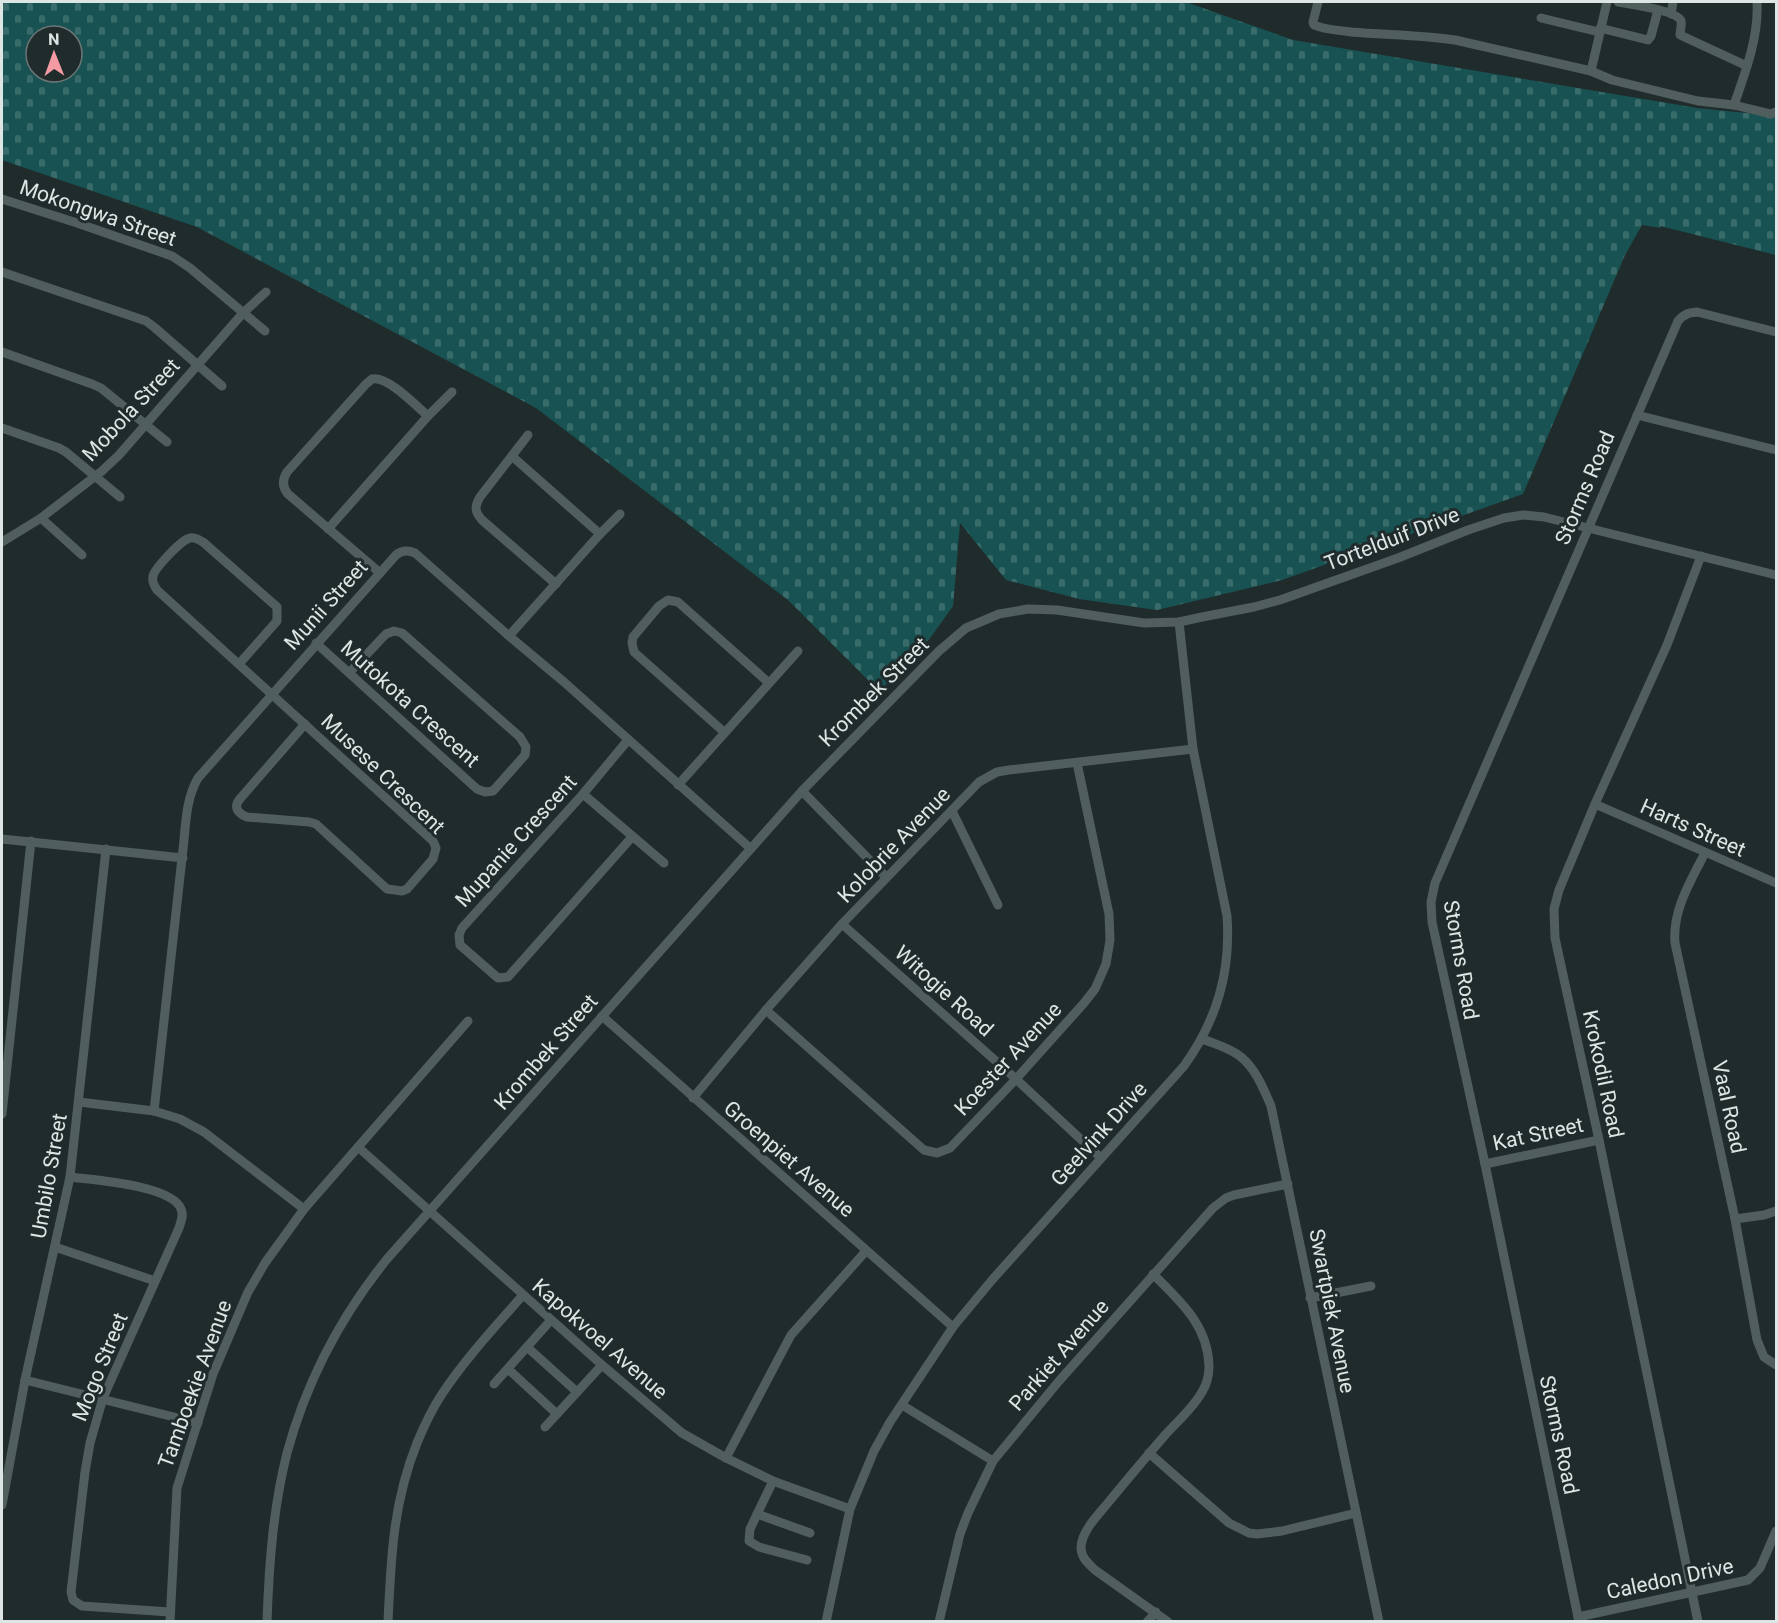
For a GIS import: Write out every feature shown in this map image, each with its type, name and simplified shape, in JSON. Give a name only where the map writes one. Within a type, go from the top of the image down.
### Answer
[{"type":"street","points":[[1317,2],[1313,22],[1314,25],[1321,27],[1350,32],[1455,40],[1591,71],[1619,82],[1698,101],[1734,105],[1776,114]]},
{"type":"street","points":[[1591,71],[1607,2]]},
{"type":"street","points":[[1618,2],[1671,14],[1680,20],[1680,35],[1747,66]]},
{"type":"street","points":[[1671,14],[1673,2]]},
{"type":"street","points":[[1734,105],[1752,48],[1757,2]]},
{"type":"street","points":[[1541,18],[1648,40],[1658,10]]},
{"type":"street","name":"Mokongwa Street","points":[[2,199],[172,256],[190,268],[265,331]]},
{"type":"street","points":[[2,272],[146,321],[197,364]]},
{"type":"street","name":"Mobola Street","points":[[2,542],[40,518],[119,455],[197,364],[243,313],[266,292]]},
{"type":"street","name":"Storms Road","points":[[1579,1619],[1485,1164],[1432,922],[1431,894],[1674,328],[1683,315],[1703,313],[1776,332]]},
{"type":"street","points":[[2,352],[92,384],[110,394],[167,442]]},
{"type":"street","name":"Mobola Street","points":[[197,364],[222,386]]},
{"type":"street","points":[[380,573],[288,494],[283,484],[287,472],[322,431],[366,384],[375,378],[387,382],[428,416]]},
{"type":"street","points":[[328,529],[452,392]]},
{"type":"street","points":[[1637,415],[1776,450]]},
{"type":"street","points":[[2,428],[59,448],[120,497]]},
{"type":"street","points":[[528,435],[480,497],[475,507],[482,520],[556,584]]},
{"type":"street","points":[[513,457],[600,534]]},
{"type":"street","points":[[508,636],[620,514]]},
{"type":"street","name":"Tortelduif Drive","points":[[1017,610],[1043,609],[1144,622],[1179,622],[1280,600],[1398,558],[1468,530],[1504,518],[1523,515],[1776,575]]},
{"type":"street","points":[[40,518],[82,555]]},
{"type":"street","name":"Musese Crescent","points":[[240,664],[277,621],[277,607],[203,542],[194,538],[187,539],[179,544],[155,572],[154,586],[240,664],[433,841],[436,848],[433,859],[406,889],[402,891],[387,889],[316,824],[247,817],[239,814],[236,803],[238,800],[305,724]]},
{"type":"street","name":"Munii Street","points":[[154,1111],[192,787],[271,693],[399,552],[415,553],[750,848]]},
{"type":"street","name":"Krokodil Road","points":[[1698,1622],[1555,938],[1553,918],[1559,890],[1667,645],[1701,556]]},
{"type":"street","points":[[724,732],[634,652],[633,637],[659,606],[668,600],[678,602],[769,683]]},
{"type":"street","name":"Krombek Street","points":[[267,1622],[271,1556],[279,1487],[290,1442],[307,1394],[337,1332],[368,1283],[802,790],[951,640],[966,628],[988,617],[1017,610]]},
{"type":"street","name":"Geelvink Drive","points":[[826,1622],[850,1509],[873,1451],[953,1327],[1006,1263],[1173,1079],[1202,1039],[1222,987],[1227,962],[1228,934],[1225,903],[1193,749],[1179,622]]},
{"type":"street","name":"Mutokota Crescent","points":[[316,643],[464,778],[480,791],[489,792],[496,789],[523,760],[526,752],[525,744],[512,730],[402,633],[386,634],[349,673]]},
{"type":"street","points":[[678,784],[798,651]]},
{"type":"street","name":"Mupanie Crescent","points":[[628,740],[583,794],[462,928],[459,940],[464,950],[498,978],[508,977],[633,837]]},
{"type":"street","name":"Kolobrie Avenue","points":[[693,1098],[842,924],[979,782],[997,772],[1193,749]]},
{"type":"street","name":"Koester Avenue","points":[[766,1010],[928,1152],[941,1152],[950,1148],[1016,1079],[1095,989],[1109,953],[1109,914],[1077,763]]},
{"type":"street","points":[[802,790],[886,877]]},
{"type":"street","points":[[583,794],[664,863]]},
{"type":"street","name":"Harts Street","points":[[1595,804],[1776,883]]},
{"type":"street","points":[[951,811],[998,905]]},
{"type":"street","points":[[2,839],[183,858]]},
{"type":"street","points":[[2,1114],[2,1094],[31,841]]},
{"type":"street","name":"Umbilo Street","points":[[2,1505],[6,1457],[70,1177],[105,849]]},
{"type":"street","name":"Vaal Road","points":[[1705,853],[1684,897],[1674,932],[1735,1219],[1760,1350],[1767,1360],[1776,1365]]},
{"type":"street","name":"Witogie Road","points":[[842,924],[1101,1158]]},
{"type":"street","name":"Groenpiet Avenue","points":[[602,1016],[953,1327]]},
{"type":"street","name":"Tamboekie Avenue","points":[[170,1617],[176,1492],[213,1374],[248,1292],[265,1263],[304,1209],[468,1021]]},
{"type":"street","name":"Swartpiek Avenue","points":[[1202,1039],[1243,1058],[1254,1072],[1271,1106],[1379,1622]]},
{"type":"street","points":[[79,1102],[154,1111],[197,1127],[304,1209]]},
{"type":"street","name":"Kat Street","points":[[1485,1164],[1599,1140]]},
{"type":"street","name":"Kapokvoel Avenue","points":[[358,1147],[551,1320],[682,1433],[773,1481],[850,1509]]},
{"type":"street","name":"Mogo Street","points":[[70,1177],[140,1186],[166,1197],[179,1205],[182,1211],[182,1218],[103,1398],[90,1443],[75,1556],[72,1598],[74,1602],[82,1606],[170,1617]]},
{"type":"street","name":"Parkiet Avenue","points":[[941,1621],[960,1534],[993,1461],[1059,1381],[1219,1203],[1234,1195],[1288,1184]]},
{"type":"street","points":[[1735,1219],[1776,1211]]},
{"type":"street","points":[[55,1246],[155,1281]]},
{"type":"street","points":[[726,1458],[791,1335],[866,1251]]},
{"type":"street","points":[[1153,1274],[1192,1315],[1199,1327],[1209,1366],[1208,1378],[1203,1392],[1087,1529],[1081,1546],[1085,1561],[1095,1570],[1168,1622]]},
{"type":"street","points":[[1310,1298],[1371,1286]]},
{"type":"street","points":[[388,1622],[391,1551],[395,1521],[408,1467],[424,1426],[440,1396],[454,1377],[523,1295]]},
{"type":"street","points":[[494,1384],[551,1320]]},
{"type":"street","points":[[527,1347],[577,1392]]},
{"type":"street","points":[[545,1427],[602,1365]]},
{"type":"street","points":[[507,1369],[557,1414]]},
{"type":"street","points":[[25,1380],[198,1423]]},
{"type":"street","points":[[902,1405],[993,1461]]},
{"type":"street","points":[[1149,1453],[1228,1523],[1249,1533],[1282,1531],[1356,1514]]},
{"type":"street","points":[[773,1481],[749,1532],[748,1539],[759,1547],[807,1560]]},
{"type":"street","points":[[757,1514],[810,1533]]},
{"type":"street","name":"Caledon Drive","points":[[1579,1619],[1748,1580],[1760,1568],[1776,1531]]},
{"type":"street","points":[[1147,1622],[1156,1612]]},
{"type":"green space","points":[[2,2],[1186,2],[1293,40],[1697,108],[1776,116],[1776,255],[1660,226],[1661,228],[1642,225],[1625,255],[1523,494],[1282,580],[1157,610],[1079,599],[1006,580],[960,523],[953,606],[931,637],[885,686],[872,684],[788,600],[536,408],[197,227],[2,160]]}]
